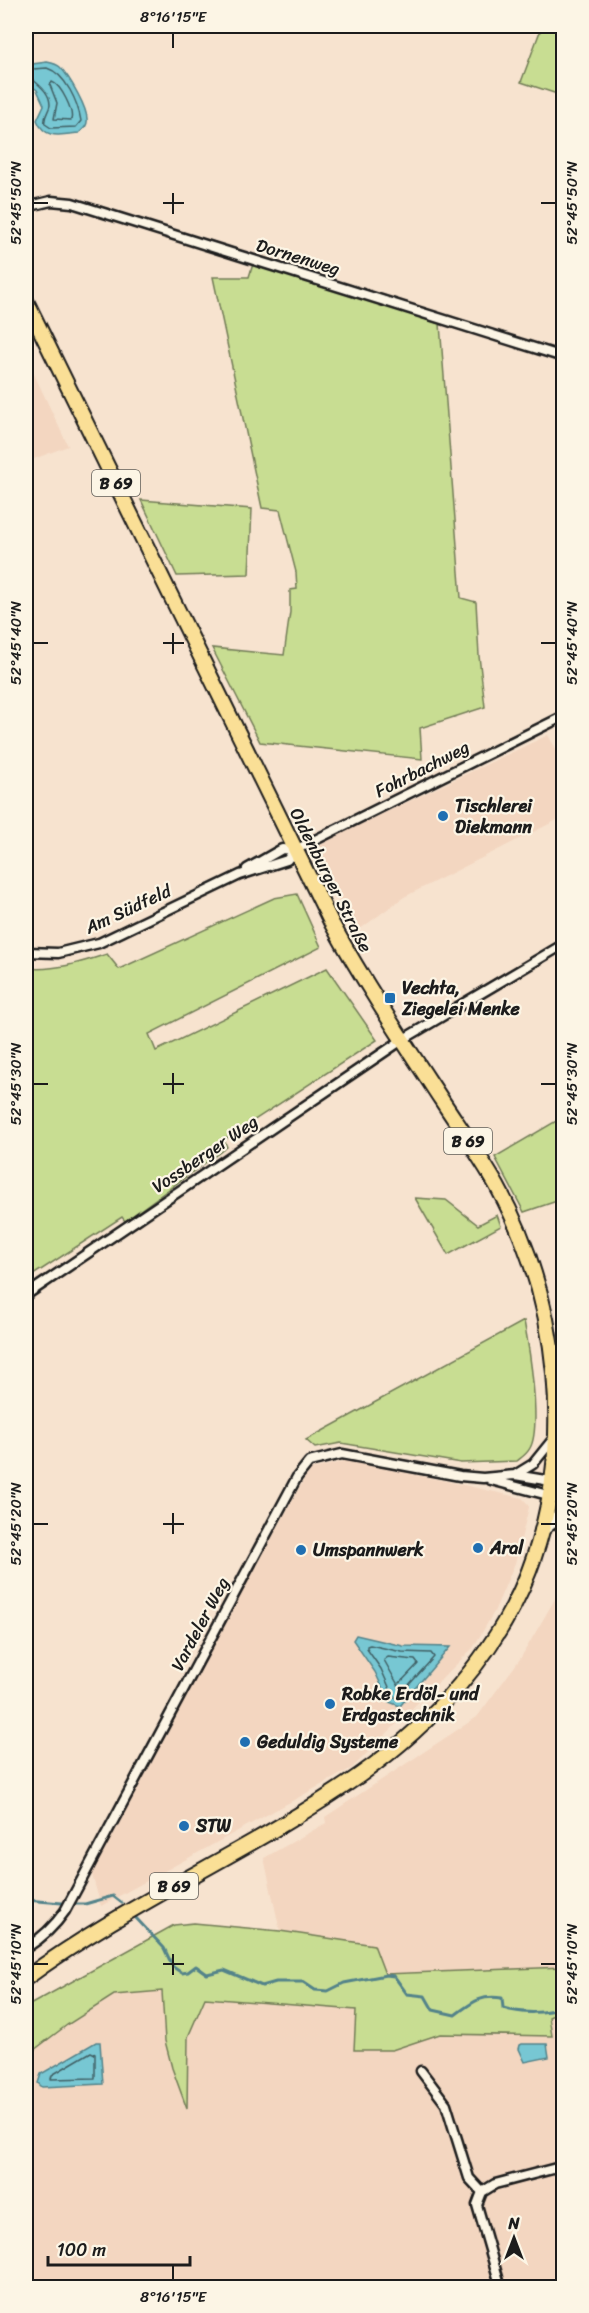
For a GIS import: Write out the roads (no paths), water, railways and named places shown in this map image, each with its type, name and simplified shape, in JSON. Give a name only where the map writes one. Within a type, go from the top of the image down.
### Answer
[{"type":"main road","name":"Oldenburger Straße","points":[[26,301],[296,850],[354,963],[497,1186],[527,1253],[542,1299],[552,1351],[555,1391],[554,1487]]},
{"type":"main road","points":[[554,1487],[564,1499]]},
{"type":"main road","name":"B 69","points":[[26,1978],[106,1925],[327,1797],[401,1744],[448,1699],[483,1654],[516,1599],[529,1571],[554,1487]]},
{"type":"main road","points":[[542,1531],[564,1512]]},
{"type":"street","name":"Dornenweg","points":[[26,207],[51,201],[72,203],[560,356]]},
{"type":"street","name":"Fohrbachweg","points":[[296,850],[564,717]]},
{"type":"street","name":"Am Südfeld","points":[[26,952],[58,953],[99,943],[240,874],[287,860],[296,850]]},
{"type":"street","name":"Vossberger Weg","points":[[26,1295],[402,1040],[564,944]]},
{"type":"street","points":[[515,1475],[533,1464],[555,1438]]},
{"type":"street","name":"Vardeler Weg","points":[[26,1948],[56,1925],[65,1911],[297,1477],[309,1462],[342,1454],[460,1476],[554,1487]]},
{"type":"street","name":"Vardeler Weg","points":[[483,1478],[515,1475],[554,1487]]},
{"type":"street","points":[[421,2071],[446,2104],[469,2178],[482,2192]]},
{"type":"street","points":[[501,2288],[477,2205],[482,2192],[495,2184],[564,2166]]},
{"type":"water","points":[[47,62],[56,64],[64,71],[82,102],[87,122],[79,133],[54,135],[44,131],[37,120],[44,105],[37,90],[26,82],[26,67]]},
{"type":"water","points":[[356,1635],[403,1646],[450,1647],[400,1706],[389,1702],[375,1672],[353,1640]]},
{"type":"water","points":[[96,2042],[100,2042],[103,2084],[42,2087],[38,2083],[41,2074]]},
{"type":"water","points":[[522,2044],[547,2044],[549,2057],[525,2062],[519,2049]]},
{"type":"waterway","points":[[26,1900],[85,1904],[113,1896],[122,1903]]},
{"type":"waterway","points":[[136,1918],[164,1948],[173,1967],[182,1973],[196,1966],[207,1974],[224,1970],[262,1986],[276,1982],[303,1982],[315,1990],[328,1991],[344,1983],[386,1975],[394,1976],[407,1994],[425,1996],[433,2010],[455,2015],[472,2003],[487,1998],[502,1998],[503,2008],[518,2011],[541,2012],[564,2007]]},
{"type":"place","name":"Tischlerei Diekmann","points":[[443,816]]},
{"type":"place","name":"Vechta, Ziegelei Menke","points":[[390,998]]},
{"type":"place","name":"Aral","points":[[478,1548]]},
{"type":"place","name":"Umspannwerk","points":[[301,1550]]},
{"type":"place","name":"Robke Erdöl- und Erdgastechnik","points":[[330,1704]]},
{"type":"place","name":"Geduldig Systeme","points":[[245,1742]]},
{"type":"place","name":"STW","points":[[184,1826]]}]
